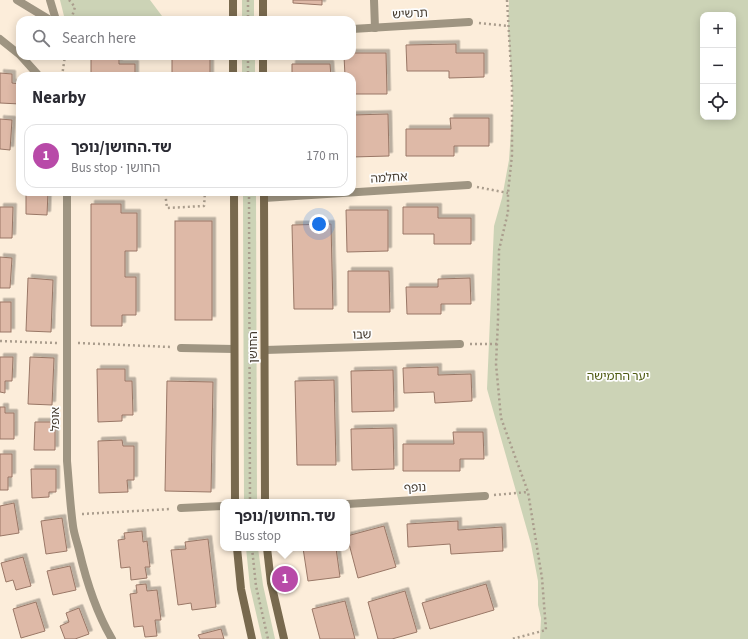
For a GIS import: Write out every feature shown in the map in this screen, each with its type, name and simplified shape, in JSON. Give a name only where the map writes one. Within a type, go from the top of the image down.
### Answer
[{"type":"street","points":[[17,0],[43,16]]},
{"type":"street","points":[[50,0],[55,16]]},
{"type":"street","points":[[233,0],[233,16]]},
{"type":"street","points":[[263,0],[263,16]]},
{"type":"street","points":[[374,0],[375,28]]},
{"type":"street","name":"תרשיש","points":[[356,29],[469,22]]},
{"type":"street","points":[[0,39],[16,51]]},
{"type":"street","points":[[26,60],[36,72]]},
{"type":"street","points":[[233,60],[233,72]]},
{"type":"street","points":[[263,60],[263,72]]},
{"type":"street","name":"אחלמה","points":[[356,190],[468,185]]},
{"type":"street","name":"אופל","points":[[67,196],[67,461],[72,515],[84,571],[106,630],[112,639]]},
{"type":"street","name":"החושן","points":[[234,196],[235,499]]},
{"type":"street","name":"החושן","points":[[264,196],[265,499]]},
{"type":"street","name":"שבו","points":[[265,350],[460,344]]},
{"type":"street","points":[[181,348],[234,349]]},
{"type":"street","name":"נופף","points":[[350,504],[485,496]]},
{"type":"street","points":[[181,508],[220,506]]},
{"type":"street","points":[[237,551],[241,589],[252,639]]},
{"type":"street","points":[[267,551],[271,583],[284,639]]},
{"type":"path","points":[[69,0],[75,7],[72,16]]},
{"type":"path","points":[[248,0],[248,16]]},
{"type":"path","points":[[507,0],[512,86],[512,155],[508,193],[508,212],[499,250],[496,364],[501,418],[528,492],[542,578],[546,630],[512,639]]},
{"type":"path","points":[[469,22],[508,26]]},
{"type":"path","points":[[63,72],[64,60]]},
{"type":"path","points":[[248,60],[248,72]]},
{"type":"path","points":[[468,185],[508,193]]},
{"type":"path","points":[[166,196],[167,208],[204,206],[205,196]]},
{"type":"path","points":[[249,196],[250,499]]},
{"type":"path","points":[[0,341],[181,348]]},
{"type":"path","points":[[460,344],[497,344]]},
{"type":"path","points":[[485,496],[528,492]]},
{"type":"path","points":[[72,515],[181,508]]},
{"type":"path","points":[[252,551],[256,586],[268,639]]},
{"type":"green space","points":[[60,0],[150,0],[162,16],[64,16]]},
{"type":"green space","points":[[242,0],[254,0],[254,16],[242,16]]},
{"type":"green space","name":"יער החמישה","points":[[509,0],[748,0],[748,639],[540,639],[541,618],[538,605],[538,581],[531,544],[487,389],[494,226],[502,198],[509,160],[513,103],[508,27]]},
{"type":"green space","points":[[242,60],[255,60],[255,72],[242,72]]},
{"type":"green space","points":[[243,196],[256,196],[257,499],[244,499]]},
{"type":"green space","points":[[246,551],[258,551],[263,585],[275,639],[262,639],[250,587]]},
{"type":"building","points":[[293,0],[322,0],[322,5],[293,3]]},
{"type":"building","points":[[456,44],[456,53],[484,53],[484,77],[449,78],[449,71],[407,71],[406,45]]},
{"type":"building","points":[[356,53],[386,53],[387,94],[356,94],[356,72],[345,72],[344,60],[356,60]]},
{"type":"building","points":[[91,60],[119,60],[119,64],[135,64],[135,72],[91,72]]},
{"type":"building","points":[[172,60],[210,60],[210,72],[172,72]]},
{"type":"building","points":[[292,64],[330,64],[331,72],[292,72]]},
{"type":"building","points":[[0,73],[12,74],[12,83],[16,84],[16,104],[0,103]]},
{"type":"building","points":[[388,114],[389,156],[356,157],[356,115]]},
{"type":"building","points":[[450,118],[489,118],[489,146],[454,146],[454,156],[406,156],[406,129],[451,129]]},
{"type":"building","points":[[0,119],[12,120],[10,150],[0,149]]},
{"type":"building","points":[[26,196],[48,196],[47,215],[26,214]]},
{"type":"building","points":[[91,204],[121,204],[121,213],[137,213],[137,251],[125,251],[125,277],[136,277],[136,315],[122,315],[122,326],[91,326]]},
{"type":"building","points":[[0,207],[13,207],[12,238],[0,238]]},
{"type":"building","points":[[403,207],[438,207],[438,218],[471,218],[471,244],[434,244],[434,234],[403,234]]},
{"type":"building","points":[[346,210],[388,210],[388,251],[347,252]]},
{"type":"building","points":[[175,221],[212,221],[212,320],[175,320]]},
{"type":"building","points":[[331,224],[333,309],[294,309],[292,225]]},
{"type":"building","points":[[0,257],[12,258],[10,288],[0,288]]},
{"type":"building","points":[[348,271],[389,271],[390,312],[348,312]]},
{"type":"building","points":[[28,278],[53,280],[51,332],[26,331]]},
{"type":"building","points":[[470,278],[471,304],[441,304],[441,314],[407,314],[406,287],[438,287],[438,279]]},
{"type":"building","points":[[0,302],[11,302],[11,332],[0,332]]},
{"type":"building","points":[[0,357],[13,357],[12,381],[5,381],[5,393],[0,392]]},
{"type":"building","points":[[30,357],[54,358],[52,405],[28,404]]},
{"type":"building","points":[[438,367],[438,375],[471,374],[472,401],[435,403],[434,392],[404,393],[403,368]]},
{"type":"building","points":[[97,369],[125,369],[125,381],[132,381],[133,415],[122,415],[122,421],[98,422]]},
{"type":"building","points":[[393,370],[394,411],[352,412],[351,371]]},
{"type":"building","points":[[334,380],[336,465],[297,465],[295,381]]},
{"type":"building","points":[[167,381],[213,382],[211,492],[165,491]]},
{"type":"building","points":[[0,407],[5,407],[5,413],[14,413],[14,439],[0,439]]},
{"type":"building","points":[[35,422],[55,422],[55,450],[34,450]]},
{"type":"building","points":[[393,428],[394,469],[352,470],[351,429]]},
{"type":"building","points":[[453,432],[483,432],[484,459],[460,459],[460,471],[403,471],[403,444],[454,444]]},
{"type":"building","points":[[122,440],[123,446],[134,446],[134,480],[127,480],[128,492],[99,493],[98,441]]},
{"type":"building","points":[[0,454],[12,454],[12,477],[8,477],[8,490],[0,490]]},
{"type":"building","points":[[31,469],[56,469],[56,492],[49,492],[49,497],[32,498]]},
{"type":"building","points":[[14,503],[19,533],[0,536],[0,506]]},
{"type":"building","points":[[62,518],[67,551],[46,554],[41,521]]},
{"type":"building","points":[[458,521],[458,530],[502,527],[503,551],[451,554],[450,544],[408,547],[407,524]]},
{"type":"building","points":[[384,526],[396,567],[358,578],[350,547],[350,535]]},
{"type":"building","points":[[142,531],[143,542],[147,541],[150,567],[145,567],[147,578],[131,580],[130,567],[121,568],[118,540],[125,539],[124,533]]},
{"type":"building","points":[[208,539],[216,607],[192,610],[191,603],[178,605],[171,550],[186,549],[185,542]]},
{"type":"building","points":[[303,551],[336,551],[340,577],[308,581]]},
{"type":"building","points":[[23,557],[31,586],[16,590],[13,580],[6,582],[1,563]]},
{"type":"building","points":[[70,566],[76,590],[53,595],[47,571]]},
{"type":"building","points":[[146,584],[147,591],[157,590],[161,620],[155,620],[157,636],[145,637],[143,626],[134,627],[130,594],[137,593],[136,585]]},
{"type":"building","points":[[486,584],[494,610],[430,629],[422,603]]},
{"type":"building","points":[[405,591],[417,632],[392,639],[378,639],[368,602]]},
{"type":"building","points":[[345,601],[355,639],[320,639],[312,609]]},
{"type":"building","points":[[36,602],[45,631],[21,638],[13,609]]},
{"type":"building","points":[[79,608],[89,634],[75,639],[65,639],[60,626],[69,622],[66,613]]},
{"type":"building","points":[[221,629],[224,639],[200,639],[198,635]]},
{"type":"place","name":"שד.החושן/נופך","points":[[285,579]]}]
